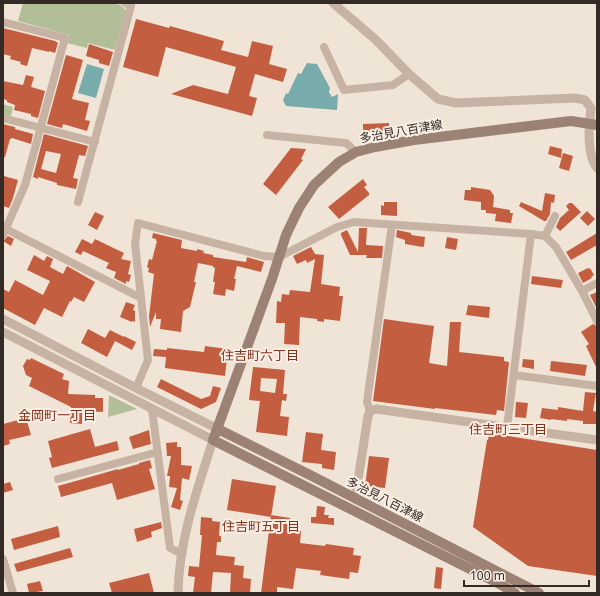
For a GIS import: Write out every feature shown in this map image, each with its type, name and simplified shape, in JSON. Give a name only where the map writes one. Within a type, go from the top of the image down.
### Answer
[{"type":"main road","name":"多治見八百津線","points":[[515,593],[496,582],[213,440],[286,235],[299,208],[314,185],[339,162],[356,152],[414,140],[572,121],[593,124]]},
{"type":"main road","name":"多治見八百津線","points":[[218,429],[539,593]]},
{"type":"street","points":[[78,202],[96,142],[131,6],[125,3]]},
{"type":"street","points":[[333,3],[375,39],[409,74],[438,99],[456,103],[575,98],[585,100],[591,108],[593,124],[590,155],[597,168]]},
{"type":"street","points":[[3,22],[64,38],[25,185],[5,232],[141,298]]},
{"type":"street","points":[[324,47],[344,90],[393,85],[409,74]]},
{"type":"street","points":[[3,118],[96,142]]},
{"type":"street","points":[[267,135],[346,143],[356,152]]},
{"type":"street","points":[[545,236],[555,216]]},
{"type":"street","points":[[136,388],[148,360],[135,244],[138,223],[264,256],[279,257],[337,227],[354,222],[545,236],[556,247],[582,291],[597,321]]},
{"type":"street","points":[[356,499],[370,411],[367,402],[392,225]]},
{"type":"street","points":[[507,427],[531,234]]},
{"type":"street","points":[[582,291],[597,283]]},
{"type":"street","points":[[3,319],[218,429]]},
{"type":"street","points":[[3,332],[213,440],[186,528],[178,593]]},
{"type":"street","points":[[514,375],[597,386]]},
{"type":"street","points":[[152,409],[170,548],[182,554]]},
{"type":"street","points":[[370,411],[376,409],[597,440]]},
{"type":"street","points":[[58,479],[158,452]]},
{"type":"street","points":[[3,560],[13,593]]},
{"type":"green space","points":[[23,3],[112,3],[120,5],[126,10],[115,50],[88,43],[87,48],[67,43],[69,35],[18,21]]},
{"type":"green space","points":[[3,104],[13,107],[11,116],[3,114]]},
{"type":"green space","points":[[109,395],[137,409],[108,417]]},
{"type":"water","points":[[307,63],[317,64],[330,88],[329,92],[332,97],[338,94],[337,110],[286,106],[283,100],[286,93],[288,94],[298,73],[301,74]]},
{"type":"water","points":[[87,64],[104,69],[96,98],[78,93]]},
{"type":"building","points":[[136,19],[169,28],[170,26],[224,41],[221,50],[248,57],[252,41],[273,46],[269,64],[287,69],[283,82],[255,74],[249,96],[257,98],[252,116],[171,94],[193,85],[228,94],[236,67],[166,47],[158,77],[123,67]]},
{"type":"building","points":[[3,28],[55,41],[58,43],[55,53],[32,48],[27,66],[20,64],[21,62],[10,59],[11,56],[3,54]]},
{"type":"building","points":[[89,44],[113,52],[109,66],[99,63],[99,60],[86,56]]},
{"type":"building","points":[[66,55],[83,60],[72,99],[89,103],[85,120],[90,121],[87,131],[63,124],[62,128],[47,124]]},
{"type":"building","points":[[26,75],[34,77],[31,87],[45,91],[38,118],[31,116],[31,114],[14,110],[15,105],[3,99],[3,81],[23,85]]},
{"type":"building","points":[[389,123],[389,130],[385,132],[367,133],[367,130],[363,130],[363,124]]},
{"type":"building","points":[[3,124],[33,134],[31,144],[12,138],[10,139],[5,157],[3,157]]},
{"type":"building","points":[[44,134],[88,146],[85,156],[79,155],[73,178],[78,179],[76,189],[57,185],[57,183],[38,177],[38,179],[33,177]],"holes":[[[46,151],[61,154],[56,173],[41,169]]]},
{"type":"building","points":[[550,146],[562,149],[561,158],[548,154]]},
{"type":"building","points":[[291,148],[306,149],[301,159],[303,160],[276,195],[263,184]]},
{"type":"building","points":[[563,153],[573,156],[569,171],[559,168]]},
{"type":"building","points":[[4,176],[18,180],[9,208],[3,206]]},
{"type":"building","points":[[363,179],[367,185],[364,187],[369,195],[339,219],[328,207]]},
{"type":"building","points":[[471,187],[490,190],[494,196],[493,207],[510,210],[510,213],[513,213],[511,223],[495,221],[496,214],[486,213],[486,210],[481,210],[481,202],[464,200],[465,190],[471,190]]},
{"type":"building","points":[[545,193],[555,195],[554,203],[551,202],[550,214],[546,221],[519,206],[521,202],[542,211]]},
{"type":"building","points":[[384,202],[397,202],[397,216],[381,215],[381,205],[384,206]]},
{"type":"building","points":[[569,203],[572,203],[581,212],[560,231],[556,227],[560,218],[569,210],[566,206]]},
{"type":"building","points":[[587,211],[595,219],[588,226],[580,218]]},
{"type":"building","points":[[95,212],[104,216],[97,230],[88,225]]},
{"type":"building","points":[[359,228],[367,228],[366,245],[383,246],[382,258],[366,258],[367,255],[350,255],[341,233],[347,230],[358,252]]},
{"type":"building","points":[[397,230],[411,233],[411,235],[425,237],[424,246],[405,244],[405,240],[396,237]]},
{"type":"building","points":[[153,233],[182,240],[181,248],[197,251],[197,249],[204,251],[203,253],[213,255],[213,257],[246,262],[247,257],[264,262],[261,272],[237,266],[234,279],[236,279],[234,291],[226,289],[225,296],[213,294],[215,268],[213,266],[198,263],[194,282],[196,282],[190,307],[183,311],[181,332],[160,329],[161,319],[156,319],[156,312],[150,327],[149,316],[154,274],[148,272],[149,268],[147,267],[149,259],[152,260],[157,241],[156,239],[152,238]]},
{"type":"building","points":[[597,233],[597,245],[571,260],[566,252]]},
{"type":"building","points":[[8,236],[14,239],[11,246],[3,241]]},
{"type":"building","points":[[447,237],[458,239],[456,250],[445,248]]},
{"type":"building","points":[[82,239],[92,244],[95,239],[124,253],[121,259],[131,261],[128,274],[131,275],[129,282],[126,281],[126,284],[114,278],[116,272],[106,268],[109,263],[83,251],[81,255],[75,252]]},
{"type":"building","points":[[311,247],[315,254],[324,255],[321,284],[340,287],[339,296],[343,296],[340,321],[324,319],[324,322],[317,321],[317,319],[300,317],[299,345],[284,344],[285,323],[276,323],[277,301],[281,302],[282,294],[289,295],[290,290],[310,292],[315,259],[307,263],[306,260],[297,264],[293,256]]},
{"type":"building","points":[[34,255],[44,261],[47,256],[53,259],[50,267],[63,274],[67,266],[95,282],[84,302],[74,297],[71,302],[70,301],[62,317],[44,308],[35,325],[3,308],[3,289],[9,292],[15,280],[43,295],[50,281],[27,270]]},
{"type":"building","points":[[590,268],[594,275],[591,277],[592,278],[583,283],[578,273]]},
{"type":"building","points":[[532,276],[563,280],[561,288],[531,284]]},
{"type":"building","points":[[597,292],[597,309],[590,295]]},
{"type":"building","points":[[126,302],[135,305],[133,310],[135,311],[135,322],[120,317]]},
{"type":"building","points":[[468,305],[490,307],[489,318],[466,315]]},
{"type":"building","points":[[384,319],[434,326],[429,363],[447,366],[450,322],[461,322],[459,352],[504,357],[504,361],[509,362],[504,411],[497,410],[496,415],[373,401]]},
{"type":"building","points":[[593,324],[597,326],[597,369],[586,346],[589,344],[581,332]]},
{"type":"building","points":[[88,329],[105,338],[110,330],[136,342],[132,350],[115,341],[107,357],[81,343]]},
{"type":"building","points":[[205,346],[228,349],[225,376],[165,368],[166,357],[153,356],[154,349],[167,350],[167,348],[204,352]]},
{"type":"building","points":[[31,358],[64,374],[62,379],[69,381],[68,394],[95,395],[95,398],[103,398],[103,412],[82,411],[82,424],[70,423],[71,407],[29,386],[32,378],[26,375],[23,366],[27,359],[30,360]]},
{"type":"building","points":[[523,359],[534,360],[534,369],[522,367]]},
{"type":"building","points":[[551,361],[587,365],[585,376],[550,371]]},
{"type":"building","points":[[253,367],[285,370],[283,394],[287,394],[286,401],[282,400],[280,416],[289,417],[287,436],[256,432],[260,401],[249,400]],"holes":[[[261,378],[277,379],[275,393],[260,391]]]},
{"type":"building","points":[[161,379],[201,399],[210,396],[213,386],[221,388],[216,402],[201,409],[157,387]]},
{"type":"building","points":[[585,392],[596,393],[593,411],[597,412],[597,424],[583,424],[583,421],[567,419],[567,421],[540,418],[542,408],[558,410],[558,407],[583,411]]},
{"type":"building","points":[[516,402],[528,403],[526,418],[515,417]]},
{"type":"building","points":[[26,418],[31,435],[9,440],[10,444],[3,446],[3,424]]},
{"type":"building","points":[[90,429],[95,447],[117,441],[119,450],[52,468],[49,458],[52,457],[48,441]]},
{"type":"building","points":[[149,430],[151,444],[133,449],[129,437]]},
{"type":"building","points":[[306,432],[323,434],[321,450],[336,452],[334,470],[322,468],[322,464],[302,462]]},
{"type":"building","points":[[489,433],[597,450],[597,576],[528,566],[473,527]]},
{"type":"building","points":[[177,442],[177,447],[181,447],[181,465],[192,466],[189,480],[182,478],[180,500],[183,501],[180,510],[171,507],[177,488],[169,487],[170,476],[167,476],[171,456],[167,456],[166,443]]},
{"type":"building","points":[[369,456],[389,458],[385,488],[365,486]]},
{"type":"building","points":[[150,460],[152,468],[149,469],[155,489],[117,500],[112,483],[61,497],[58,486]]},
{"type":"building","points":[[232,479],[276,486],[271,517],[227,510]]},
{"type":"building","points":[[10,482],[13,490],[3,493],[3,484]]},
{"type":"building","points":[[317,506],[325,507],[324,515],[329,515],[328,518],[334,518],[334,525],[311,523],[311,517],[316,517]]},
{"type":"building","points":[[271,515],[290,518],[289,529],[301,531],[300,543],[325,546],[326,544],[354,548],[353,555],[361,556],[358,573],[350,572],[349,579],[320,575],[321,571],[296,568],[293,589],[277,587],[277,593],[261,593]]},
{"type":"building","points":[[201,517],[212,518],[212,521],[220,522],[219,536],[221,536],[221,542],[217,542],[216,555],[235,557],[234,565],[244,566],[243,578],[251,579],[250,593],[230,593],[231,573],[213,572],[211,593],[193,593],[195,577],[188,576],[189,566],[199,567],[202,535],[200,535]]},
{"type":"building","points":[[161,522],[162,528],[151,532],[152,537],[137,542],[134,529]]},
{"type":"building","points":[[58,526],[60,537],[14,550],[11,539]]},
{"type":"building","points":[[70,548],[73,557],[17,572],[14,564]]},
{"type":"building","points":[[436,567],[443,568],[441,589],[434,588]]},
{"type":"building","points":[[149,573],[154,593],[112,593],[109,583]]},
{"type":"building","points":[[40,581],[43,591],[29,593],[27,584]]},
{"type":"district","name":"住吉町六丁目","points":[[260,355]]},
{"type":"district","name":"金岡町一丁目","points":[[57,415]]},
{"type":"district","name":"住吉町三丁目","points":[[508,429]]},
{"type":"district","name":"住吉町五丁目","points":[[261,526]]}]
